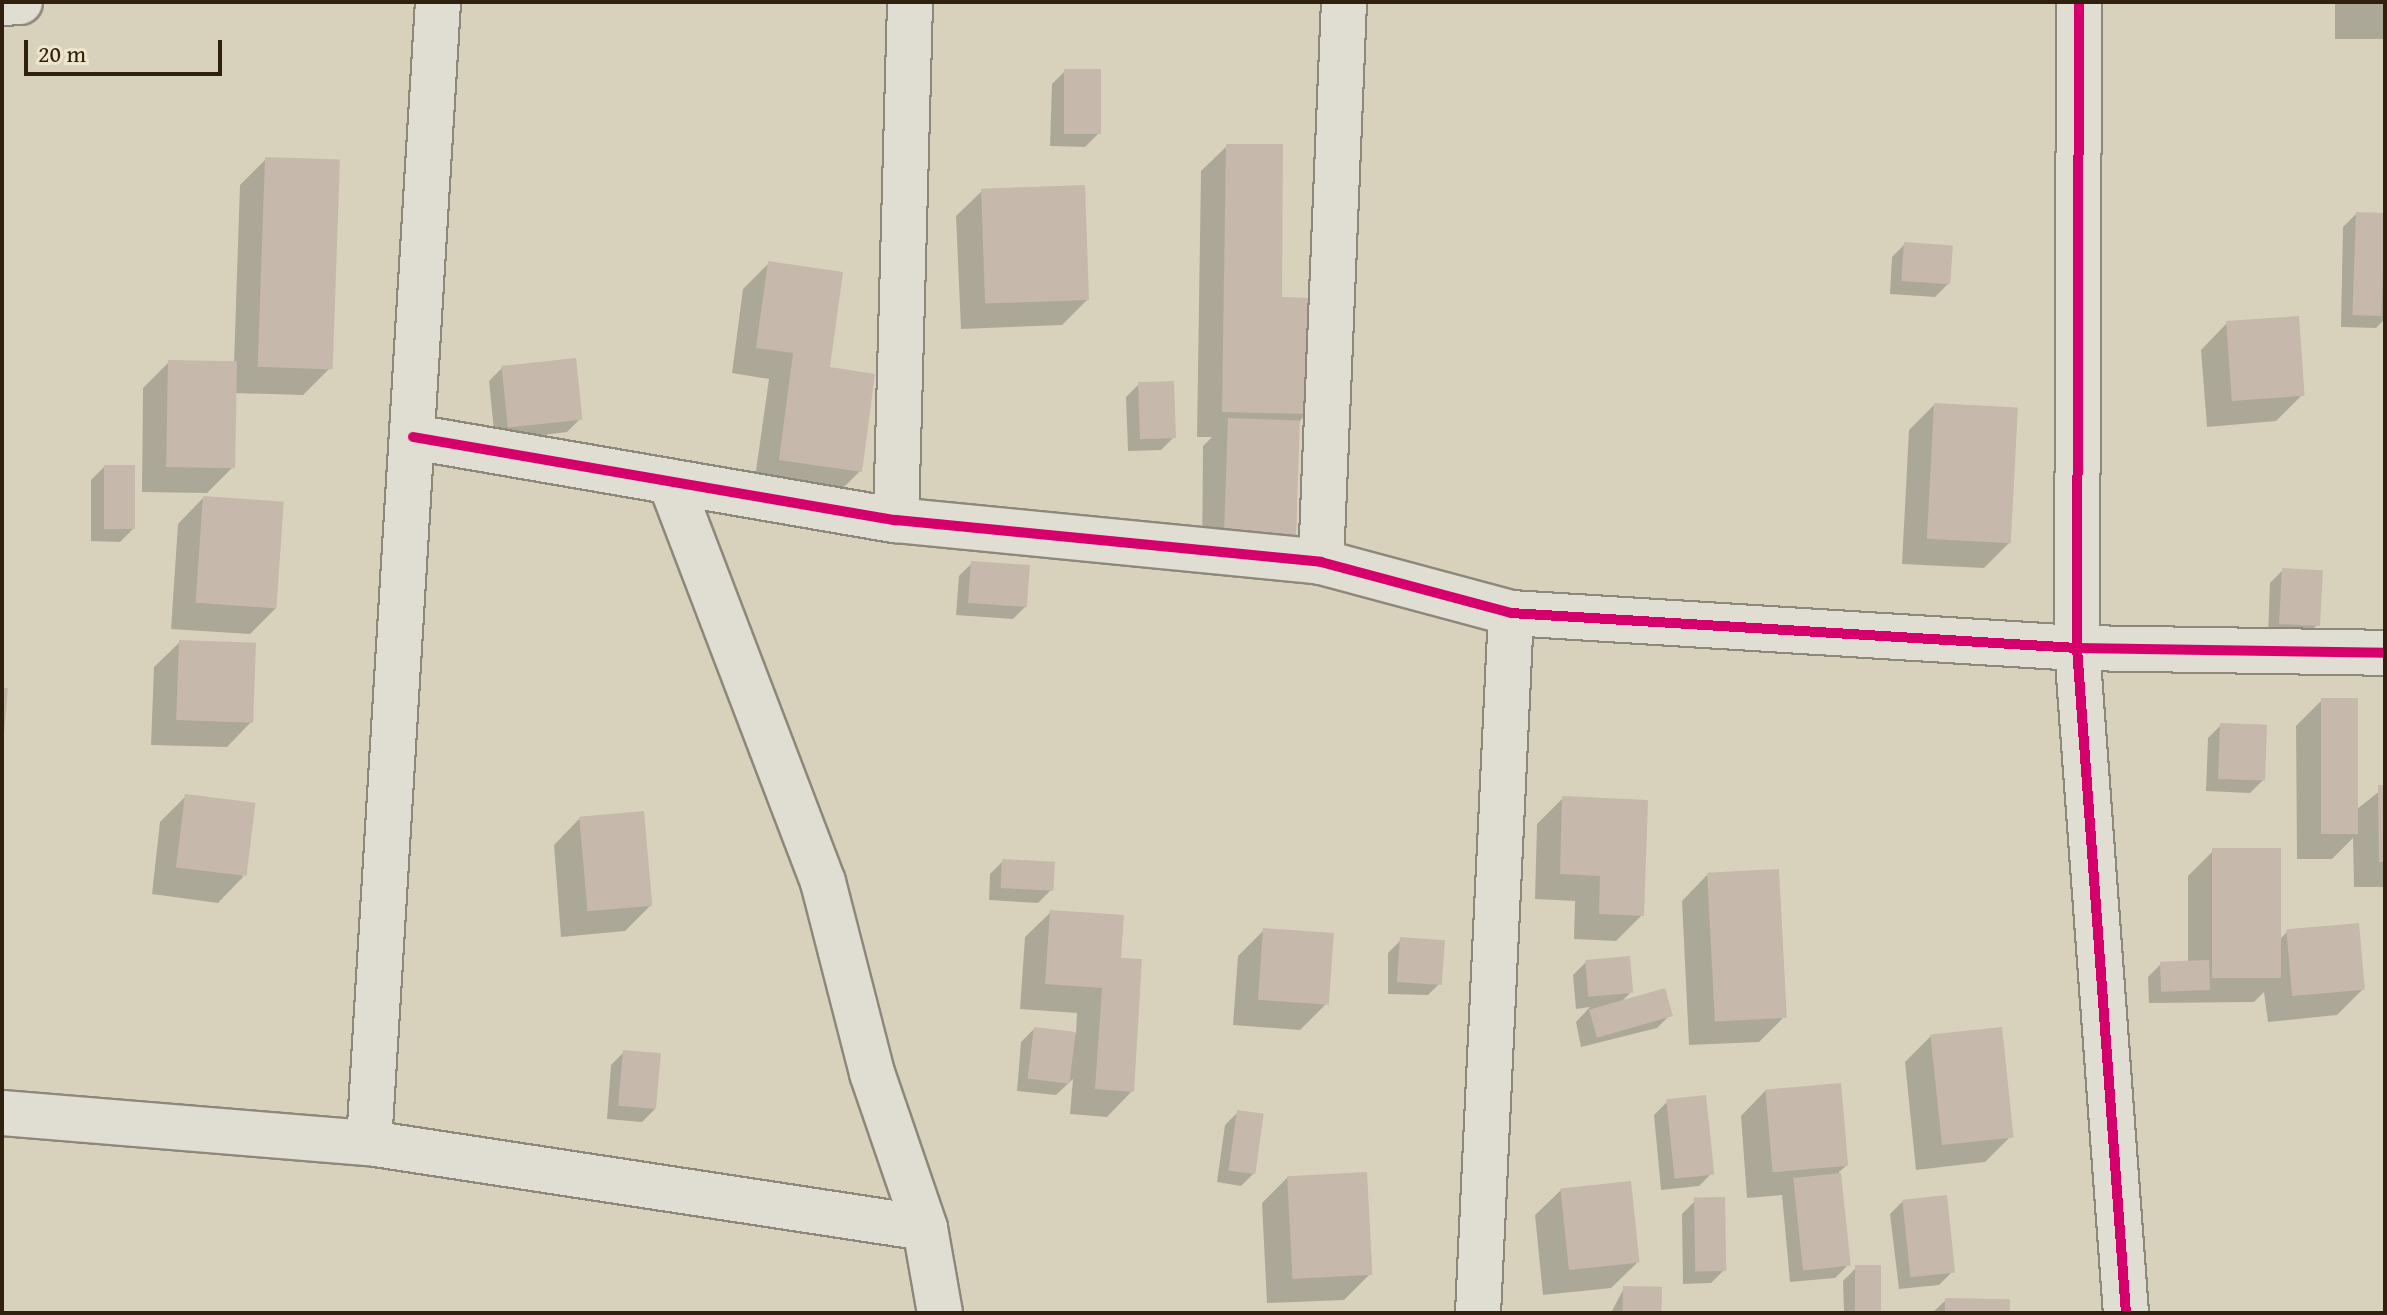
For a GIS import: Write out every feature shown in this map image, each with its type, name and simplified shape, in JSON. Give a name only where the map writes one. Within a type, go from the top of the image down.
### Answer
[{"type":"street","points":[[2,3],[20,2]]},
{"type":"street","points":[[369,1143],[438,2]]},
{"type":"street","points":[[896,520],[910,2]]},
{"type":"street","points":[[1321,562],[1344,2]]},
{"type":"street","points":[[2079,2],[2077,648],[2126,1313]]},
{"type":"street","points":[[413,437],[671,484],[896,520],[1321,562],[1511,613],[2077,648],[2385,653]]},
{"type":"street","points":[[671,484],[823,882],[872,1073],[925,1228],[948,1312]]},
{"type":"street","points":[[1478,1313],[1511,613]]},
{"type":"street","points":[[2,1113],[369,1143],[925,1228]]},
{"type":"building","points":[[1064,69],[1101,69],[1101,134],[1064,134]]},
{"type":"building","points":[[1226,144],[1283,144],[1282,297],[1311,298],[1309,414],[1222,412]]},
{"type":"building","points":[[265,157],[340,160],[333,369],[258,367]]},
{"type":"building","points":[[1085,185],[1089,300],[985,304],[981,189]]},
{"type":"building","points":[[2356,212],[2385,213],[2381,316],[2352,315]]},
{"type":"building","points":[[1904,242],[1953,245],[1950,284],[1901,281]]},
{"type":"building","points":[[768,261],[843,272],[830,367],[875,374],[862,472],[779,460],[793,353],[756,348]]},
{"type":"building","points":[[2299,316],[2305,396],[2232,401],[2226,321]]},
{"type":"building","points":[[576,358],[582,420],[508,427],[501,366]]},
{"type":"building","points":[[168,360],[237,361],[235,468],[166,467]]},
{"type":"building","points":[[1174,381],[1176,438],[1140,439],[1138,382]]},
{"type":"building","points":[[1934,403],[2018,407],[2011,543],[1927,539]]},
{"type":"building","points":[[1228,418],[1300,421],[1296,537],[1224,535]]},
{"type":"building","points":[[104,465],[135,465],[135,529],[104,529]]},
{"type":"building","points":[[203,496],[284,502],[276,608],[196,603]]},
{"type":"building","points":[[971,561],[1030,565],[1027,607],[968,603]]},
{"type":"building","points":[[2282,568],[2323,570],[2320,626],[2279,624]]},
{"type":"building","points":[[179,640],[256,643],[253,723],[176,720]]},
{"type":"building","points":[[2,688],[8,688],[4,734],[2,734]]},
{"type":"building","points":[[2321,698],[2358,698],[2358,834],[2321,834]]},
{"type":"building","points":[[2220,723],[2267,725],[2265,781],[2218,779]]},
{"type":"building","points":[[2378,785],[2385,785],[2385,862],[2379,862]]},
{"type":"building","points":[[185,794],[255,803],[246,876],[176,867]]},
{"type":"building","points":[[1562,796],[1648,800],[1644,916],[1599,914],[1600,876],[1560,874]]},
{"type":"building","points":[[644,811],[652,906],[588,911],[579,817]]},
{"type":"building","points":[[2212,848],[2281,848],[2281,978],[2212,978]]},
{"type":"building","points":[[1002,859],[1055,862],[1053,891],[1000,888]]},
{"type":"building","points":[[1779,869],[1787,1018],[1715,1022],[1707,873]]},
{"type":"building","points":[[1050,910],[1124,915],[1121,958],[1142,959],[1134,1092],[1095,1089],[1102,988],[1045,984]]},
{"type":"building","points":[[2359,923],[2365,990],[2292,996],[2286,929]]},
{"type":"building","points":[[1263,928],[1334,933],[1329,1005],[1258,1000]]},
{"type":"building","points":[[1400,937],[1445,940],[1442,985],[1397,982]]},
{"type":"building","points":[[1630,956],[1633,993],[1588,997],[1585,960]]},
{"type":"building","points":[[2209,960],[2210,990],[2161,992],[2160,962]]},
{"type":"building","points":[[1665,988],[1673,1016],[1597,1038],[1589,1010]]},
{"type":"building","points":[[1034,1027],[1076,1032],[1069,1084],[1028,1079]]},
{"type":"building","points":[[2002,1027],[2014,1137],[1942,1145],[1930,1035]]},
{"type":"building","points":[[623,1050],[661,1053],[656,1109],[618,1106]]},
{"type":"building","points":[[1841,1083],[1848,1166],[1773,1172],[1765,1090]]},
{"type":"building","points":[[1706,1095],[1714,1175],[1675,1179],[1666,1099]]},
{"type":"building","points":[[1237,1110],[1264,1114],[1255,1174],[1229,1170]]},
{"type":"building","points":[[1367,1172],[1372,1275],[1293,1279],[1287,1176]]},
{"type":"building","points":[[1841,1173],[1851,1265],[1803,1271],[1793,1178]]},
{"type":"building","points":[[1631,1181],[1640,1263],[1569,1270],[1560,1188]]},
{"type":"building","points":[[1947,1195],[1955,1273],[1910,1277],[1902,1200]]},
{"type":"building","points":[[1725,1197],[1726,1271],[1695,1272],[1694,1198]]},
{"type":"building","points":[[1855,1265],[1881,1265],[1881,1313],[1855,1313]]},
{"type":"building","points":[[1623,1286],[1662,1287],[1662,1313],[1623,1313]]},
{"type":"building","points":[[1945,1298],[2010,1299],[2010,1313],[1945,1313]]},
{"type":"cycle path","points":[[2079,2],[2077,648],[2126,1313]]},
{"type":"cycle path","points":[[413,437],[896,520],[1321,562],[1511,613],[2077,648],[2385,653]]}]
